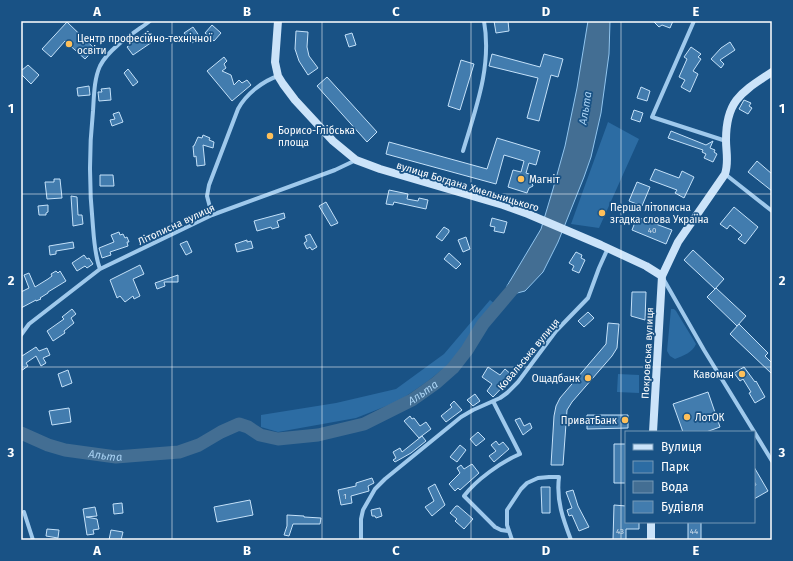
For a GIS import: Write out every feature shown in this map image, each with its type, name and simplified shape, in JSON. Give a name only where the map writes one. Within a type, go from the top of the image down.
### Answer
[{"type":"main road","name":"вулиця Богдана Хмельницького","points":[[278,21],[275,62],[278,76],[295,100],[342,149],[356,160],[380,170],[503,205],[574,232],[646,266],[662,276]]},
{"type":"main road","points":[[662,276],[678,242],[724,174],[727,161],[726,141],[730,114],[738,97],[745,90],[772,72]]},
{"type":"main road","name":"Покровська вулиця","points":[[653,431],[662,276]]},
{"type":"main road","points":[[651,523],[651,540]]},
{"type":"street","points":[[100,269],[94,237],[90,176],[91,125],[97,77],[100,66],[106,56],[150,21]]},
{"type":"street","points":[[463,151],[485,74],[486,48],[484,21]]},
{"type":"street","points":[[694,21],[652,117],[726,141]]},
{"type":"street","points":[[212,215],[207,196],[209,185],[238,109],[251,93],[267,80],[278,76]]},
{"type":"street","name":"Літописна вулиця","points":[[21,335],[29,324],[100,269],[212,215],[335,170],[356,160]]},
{"type":"street","points":[[724,174],[772,211]]},
{"type":"street","name":"Ковальська вулиця","points":[[361,540],[361,519],[363,510],[375,489],[384,479],[462,418],[473,410],[503,396],[512,388],[556,331],[588,298],[608,248]]},
{"type":"street","name":"вулиця Богдана Хмельницького","points":[[662,276],[704,350],[754,431]]},
{"type":"street","points":[[493,401],[520,454],[484,477],[464,496],[495,527],[508,531]]},
{"type":"street","name":"вулиця Богдана Хмельницького","points":[[755,433],[772,461]]},
{"type":"street","points":[[512,540],[508,531],[507,510],[524,486],[538,478],[559,477],[559,503],[571,540]]},
{"type":"street","points":[[24,512],[33,540]]},
{"type":"green space","points":[[608,122],[639,139],[599,228],[571,224]]},
{"type":"green space","points":[[490,300],[495,304],[454,360],[428,381],[399,401],[356,418],[278,432],[261,427],[261,415],[336,403],[396,389],[444,354]]},
{"type":"green space","points":[[671,309],[676,311],[696,344],[690,351],[675,359],[670,356],[667,351]]},
{"type":"green space","points":[[618,374],[639,375],[639,393],[617,392]]},
{"type":"water","points":[[588,21],[610,21],[609,54],[601,113],[591,157],[558,242],[543,272],[525,291],[505,296],[507,286],[541,229],[565,146],[577,88]]},
{"type":"building","points":[[494,21],[508,21],[509,31],[496,33]]},
{"type":"building","points":[[653,21],[673,21],[670,28],[662,25],[659,27]]},
{"type":"building","points":[[67,22],[95,49],[85,59],[65,41],[51,57],[42,49]]},
{"type":"building","points":[[212,25],[221,33],[214,41],[205,33]]},
{"type":"building","points":[[193,27],[200,37],[192,43],[184,33]]},
{"type":"building","points":[[148,31],[155,40],[133,55],[127,47]]},
{"type":"building","points":[[296,31],[308,32],[307,47],[309,56],[318,68],[308,75],[299,61],[295,49]]},
{"type":"building","points":[[352,33],[356,45],[349,47],[345,35]]},
{"type":"building","points":[[730,42],[735,50],[720,60],[724,64],[721,68],[711,59],[721,48]]},
{"type":"building","points":[[691,47],[701,54],[698,57],[701,59],[693,71],[698,74],[690,92],[681,87],[685,80],[679,77],[687,59],[684,57]]},
{"type":"building","points":[[492,54],[540,67],[544,54],[563,59],[558,77],[551,75],[539,121],[527,118],[538,78],[489,66]]},
{"type":"building","points":[[224,57],[227,61],[224,64],[226,68],[222,71],[231,75],[234,85],[239,80],[242,83],[247,80],[251,85],[232,101],[207,71]]},
{"type":"building","points":[[461,60],[474,64],[460,110],[448,106]]},
{"type":"building","points":[[28,65],[39,75],[31,84],[21,74],[21,71]]},
{"type":"building","points":[[128,69],[138,82],[133,86],[124,73]]},
{"type":"building","points":[[327,77],[377,132],[367,142],[317,86]]},
{"type":"building","points":[[89,86],[90,95],[78,96],[77,88]]},
{"type":"building","points":[[641,87],[650,91],[647,101],[637,98]]},
{"type":"building","points":[[110,88],[111,100],[99,101],[98,92],[102,92],[101,89]]},
{"type":"building","points":[[744,100],[751,103],[749,106],[752,108],[748,114],[739,109]]},
{"type":"building","points":[[634,110],[643,113],[640,122],[631,119]]},
{"type":"building","points":[[119,112],[123,122],[112,126],[110,120],[115,119],[113,114]]},
{"type":"building","points":[[671,131],[706,145],[713,141],[710,148],[715,150],[714,152],[717,154],[713,162],[704,158],[706,154],[702,152],[703,150],[668,138]]},
{"type":"building","points":[[203,135],[210,138],[209,140],[214,142],[213,148],[203,145],[205,165],[197,166],[193,146],[198,137],[202,138]]},
{"type":"building","points":[[497,138],[540,151],[536,165],[529,163],[526,173],[532,175],[530,182],[533,186],[529,188],[527,193],[508,187],[513,170],[521,172],[524,161],[504,155],[496,184],[386,154],[389,142],[487,169]]},
{"type":"building","points":[[757,161],[772,174],[772,191],[748,172]]},
{"type":"building","points":[[655,169],[679,178],[682,171],[694,177],[684,198],[675,193],[677,190],[650,180]]},
{"type":"building","points":[[100,175],[113,175],[114,186],[100,186]]},
{"type":"building","points":[[54,179],[60,179],[62,198],[47,199],[45,182],[54,182]]},
{"type":"building","points":[[637,182],[650,187],[642,206],[629,201]]},
{"type":"building","points":[[389,190],[408,194],[407,199],[418,201],[419,198],[428,200],[426,209],[394,202],[393,205],[386,204]]},
{"type":"building","points":[[71,196],[77,197],[78,215],[82,215],[83,224],[73,226]]},
{"type":"building","points":[[326,202],[338,223],[331,226],[319,206]]},
{"type":"building","points":[[48,205],[48,212],[46,215],[39,215],[38,206]]},
{"type":"building","points":[[734,207],[758,227],[745,244],[738,239],[742,235],[730,225],[727,229],[720,224]]},
{"type":"building","points":[[284,213],[285,218],[277,221],[279,227],[272,229],[271,227],[257,231],[254,221]]},
{"type":"building","points":[[637,217],[672,230],[666,244],[632,230]]},
{"type":"building","points":[[492,218],[507,222],[504,233],[494,231],[495,227],[490,226]]},
{"type":"building","points":[[444,227],[449,230],[449,232],[442,241],[436,237]]},
{"type":"building","points":[[119,232],[120,235],[123,234],[125,238],[127,237],[129,242],[127,242],[128,246],[110,252],[111,255],[102,258],[99,248],[114,242],[111,235]]},
{"type":"building","points":[[310,234],[317,247],[312,250],[310,247],[307,249],[304,243],[307,241],[305,236]]},
{"type":"building","points":[[466,237],[470,249],[463,252],[458,240]]},
{"type":"building","points":[[247,240],[247,242],[251,241],[253,248],[237,252],[235,244]]},
{"type":"building","points":[[187,241],[192,252],[186,255],[180,244]]},
{"type":"building","points":[[73,242],[74,248],[56,251],[56,254],[50,255],[49,246]]},
{"type":"building","points":[[693,250],[724,279],[715,289],[684,260]]},
{"type":"building","points":[[576,252],[582,255],[581,258],[585,260],[579,273],[572,270],[574,266],[569,263]]},
{"type":"building","points":[[449,253],[461,264],[456,269],[444,259]]},
{"type":"building","points":[[84,255],[87,259],[89,258],[93,264],[87,268],[85,266],[77,271],[72,263]]},
{"type":"building","points":[[140,265],[144,274],[133,279],[140,296],[134,299],[133,296],[125,302],[120,296],[117,298],[110,280]]},
{"type":"building","points":[[56,271],[58,273],[60,271],[66,281],[48,292],[40,298],[41,299],[21,308],[21,292],[29,288],[24,275],[29,273],[35,287],[52,276],[51,274]]},
{"type":"building","points":[[178,275],[178,282],[164,282],[165,286],[157,289],[155,283]]},
{"type":"building","points":[[716,288],[746,316],[737,326],[707,297]]},
{"type":"building","points":[[632,292],[646,292],[645,320],[631,316]]},
{"type":"building","points":[[72,309],[76,314],[71,318],[74,323],[64,331],[65,333],[53,341],[47,331],[64,319],[62,317]]},
{"type":"building","points":[[588,312],[594,318],[584,327],[578,321]]},
{"type":"building","points":[[608,323],[619,324],[617,348],[567,410],[563,465],[551,465],[556,406],[560,398],[606,344]]},
{"type":"building","points":[[739,324],[768,353],[765,356],[772,363],[772,374],[730,334]]},
{"type":"building","points":[[36,347],[39,351],[47,348],[50,355],[43,358],[46,363],[41,366],[36,356],[26,363],[28,366],[21,371],[21,354],[22,356]]},
{"type":"building","points":[[488,367],[500,375],[505,369],[513,376],[493,397],[487,391],[492,384],[482,377]]},
{"type":"building","points":[[744,367],[755,382],[756,381],[765,397],[755,403],[749,393],[751,392],[743,379],[740,381],[734,373]]},
{"type":"building","points":[[68,370],[72,383],[62,387],[58,374]]},
{"type":"building","points":[[708,392],[720,427],[709,431],[683,431],[673,404]]},
{"type":"building","points":[[475,394],[480,401],[473,406],[467,400]]},
{"type":"building","points":[[454,401],[462,410],[446,422],[441,416],[452,407],[450,405]]},
{"type":"building","points":[[69,408],[71,422],[52,425],[49,411]]},
{"type":"building","points":[[587,415],[628,415],[628,428],[587,429]]},
{"type":"building","points":[[410,416],[412,419],[414,418],[420,426],[426,422],[431,429],[419,438],[404,421]]},
{"type":"building","points":[[520,418],[524,426],[530,423],[532,428],[523,435],[515,420]]},
{"type":"building","points":[[478,432],[485,439],[476,446],[470,439]]},
{"type":"building","points":[[422,436],[426,441],[411,453],[395,462],[393,460],[396,458],[393,452],[400,448],[402,452]]},
{"type":"building","points":[[496,441],[499,445],[503,442],[509,449],[494,462],[489,456],[496,451],[491,445]]},
{"type":"building","points":[[614,444],[625,444],[625,483],[614,483]]},
{"type":"building","points":[[460,445],[466,450],[457,462],[450,457]]},
{"type":"building","points":[[472,464],[479,473],[460,490],[458,488],[455,491],[449,484],[460,473],[457,468],[461,465],[464,469]]},
{"type":"building","points":[[755,469],[768,491],[755,498]]},
{"type":"building","points":[[372,478],[374,483],[368,486],[369,491],[351,496],[352,503],[341,505],[338,490],[356,486],[356,483]]},
{"type":"building","points":[[435,484],[445,505],[432,516],[425,507],[434,501],[428,488]]},
{"type":"building","points":[[541,487],[550,487],[550,513],[542,513]]},
{"type":"building","points":[[573,490],[578,506],[589,527],[579,531],[572,515],[569,516],[567,510],[572,508],[566,492]]},
{"type":"building","points":[[250,500],[253,515],[217,522],[214,507]]},
{"type":"building","points":[[122,503],[123,513],[114,514],[113,504]]},
{"type":"building","points":[[614,505],[625,506],[625,523],[639,523],[639,529],[626,529],[626,540],[613,540]]},
{"type":"building","points":[[456,506],[458,506],[473,519],[464,529],[455,521],[457,519],[450,513]]},
{"type":"building","points":[[95,507],[97,516],[86,517],[97,519],[99,529],[93,530],[94,534],[87,535],[83,509]]},
{"type":"building","points":[[380,508],[382,516],[376,518],[375,516],[372,516],[371,510]]},
{"type":"building","points":[[287,515],[321,518],[320,524],[293,524],[289,536],[284,535],[287,526]]},
{"type":"building","points":[[688,523],[701,523],[701,540],[688,540]]},
{"type":"building","points":[[47,529],[59,530],[58,538],[46,536]]},
{"type":"building","points":[[111,530],[123,532],[121,540],[109,540]]},
{"type":"waterway","name":"Альта","points":[[21,433],[48,445],[65,450],[116,457],[179,452],[199,445],[221,432],[239,424],[248,427],[260,435],[278,439],[318,435],[364,424],[412,400],[436,383],[453,368],[467,350],[483,324],[517,284]]},
{"type":"place","name":"Центр професійно-технічної освіти","points":[[69,44]]},
{"type":"place","name":"Борисо-Глібська площа","points":[[270,136]]},
{"type":"place","name":"Магніт","points":[[521,179]]},
{"type":"place","name":"Перша літописна згадка слова Україна","points":[[602,213]]},
{"type":"place","name":"Кавоман","points":[[742,374]]},
{"type":"place","name":"Ощадбанк","points":[[588,378]]},
{"type":"place","name":"ЛотОК","points":[[687,417]]},
{"type":"place","name":"ПриватБанк","points":[[625,420]]}]
